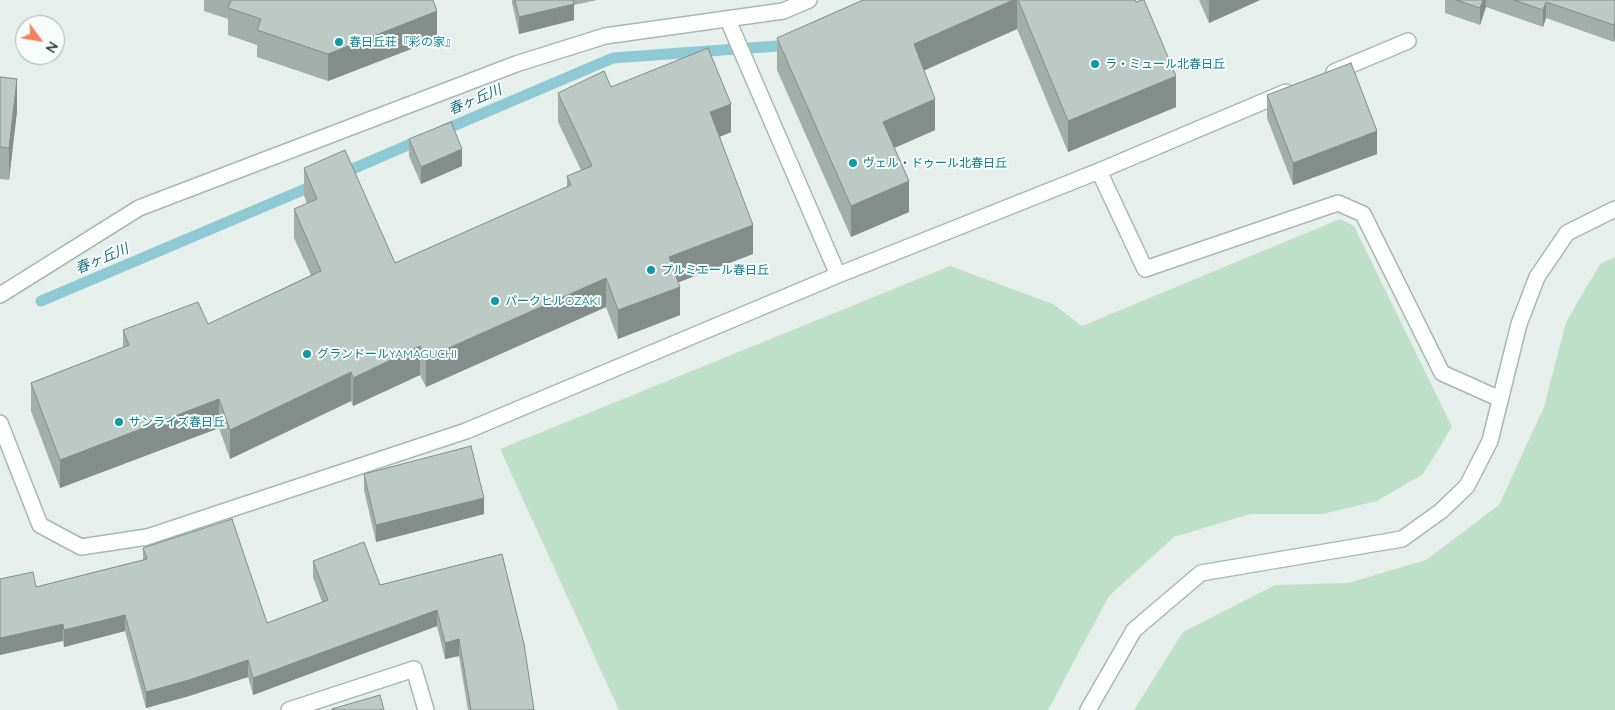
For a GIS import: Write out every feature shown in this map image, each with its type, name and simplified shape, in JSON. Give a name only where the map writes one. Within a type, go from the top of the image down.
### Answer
[{"type":"street","points":[[0,295],[139,208],[516,64],[605,36],[782,11],[809,0]]},
{"type":"street","points":[[728,20],[838,276]]},
{"type":"street","points":[[1317,79],[1408,41]]},
{"type":"street","points":[[0,423],[40,525],[80,547],[147,537],[466,432],[838,276],[1099,171],[1299,87]]},
{"type":"street","points":[[1099,171],[1145,269],[1338,203],[1363,214],[1442,373],[1500,399]]},
{"type":"street","points":[[1088,710],[1134,630],[1201,573],[1402,539],[1441,511],[1467,486],[1490,441],[1519,324],[1537,277],[1567,233],[1615,208]]},
{"type":"street","points":[[289,710],[414,668],[426,710]]},
{"type":"green space","points":[[1340,219],[1354,226],[1452,427],[1423,474],[1377,501],[1322,514],[1250,514],[1174,537],[1109,596],[1048,710],[619,710],[500,449],[950,266],[1053,304],[1082,326]]},
{"type":"green space","points":[[1615,257],[1615,710],[1134,710],[1183,632],[1275,585],[1348,583],[1426,560],[1499,505],[1544,407],[1566,322],[1600,264]]},
{"type":"building","points":[[231,0],[433,0],[437,11],[328,54],[257,30],[261,19],[228,8]]},
{"type":"building","points":[[515,0],[573,0],[574,4],[519,17]]},
{"type":"building","name":"ヴェル・ドゥール北春日丘","points":[[863,0],[1013,0],[914,44],[935,99],[883,122],[909,181],[851,206],[777,38]]},
{"type":"building","name":"ラ・ミュール北春日丘","points":[[1018,0],[1135,0],[1136,2],[1144,0],[1176,76],[1068,121]]},
{"type":"building","points":[[1456,0],[1483,0],[1480,8]]},
{"type":"building","points":[[1514,0],[1615,0],[1615,21],[1614,25],[1546,2],[1543,10]]},
{"type":"building","points":[[708,48],[731,104],[710,112],[753,225],[669,257],[680,287],[618,310],[606,278],[426,358],[420,346],[353,378],[351,372],[230,430],[219,399],[60,460],[31,383],[129,345],[123,330],[198,302],[208,324],[321,271],[294,209],[317,199],[304,168],[345,150],[395,263],[571,185],[567,176],[592,166],[558,93],[604,71],[611,87]]},
{"type":"building","points":[[1351,63],[1377,131],[1293,163],[1267,95]]},
{"type":"building","points":[[0,77],[17,79],[9,148],[0,147]]},
{"type":"building","points":[[451,122],[462,149],[421,167],[409,139]]},
{"type":"building","points":[[471,446],[484,498],[376,525],[364,474]]},
{"type":"building","points":[[232,519],[267,623],[328,600],[313,561],[364,542],[380,585],[502,554],[524,644],[534,710],[471,710],[459,639],[445,643],[437,610],[253,678],[248,660],[146,692],[125,615],[64,630],[63,624],[0,638],[0,579],[33,572],[36,587],[147,559],[143,548]]},
{"type":"building","points":[[380,695],[384,710],[332,710],[332,709]]},
{"type":"waterway","name":"春ヶ丘川","points":[[439,132],[613,58],[791,45]]},
{"type":"waterway","name":"春ヶ丘川","points":[[341,174],[422,139]]},
{"type":"waterway","name":"春ヶ丘川","points":[[41,301],[317,184]]},
{"type":"place","name":"春日丘荘『彩の家』","points":[[339,42]]},
{"type":"place","name":"ラ・ミュール北春日丘","points":[[1095,64]]},
{"type":"place","name":"ヴェル・ドゥール北春日丘","points":[[853,163]]},
{"type":"place","name":"プルミエール春日丘","points":[[651,270]]},
{"type":"place","name":"パークヒルOZAKI","points":[[495,301]]},
{"type":"place","name":"グランドールYAMAGUCHI","points":[[307,354]]},
{"type":"place","name":"サンライズ春日丘","points":[[119,422]]}]
